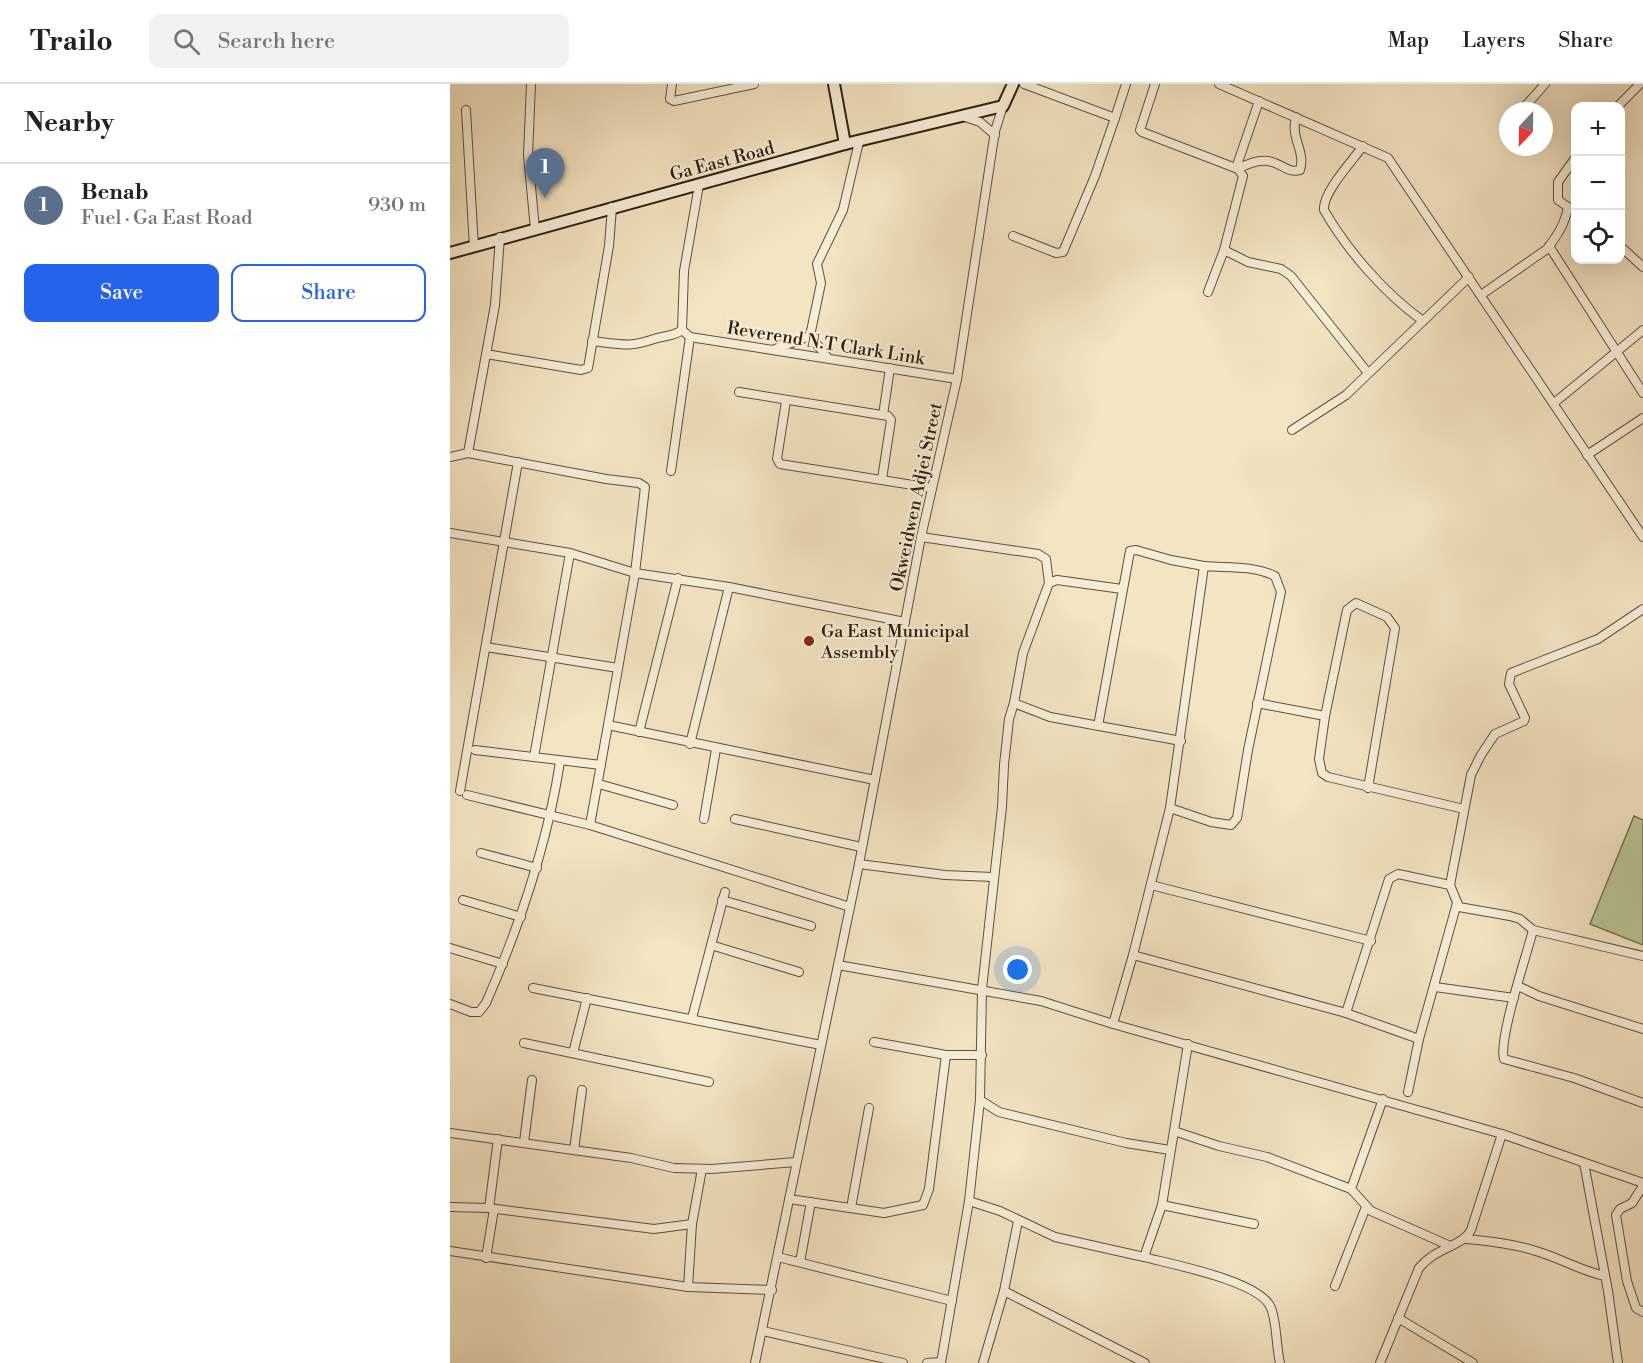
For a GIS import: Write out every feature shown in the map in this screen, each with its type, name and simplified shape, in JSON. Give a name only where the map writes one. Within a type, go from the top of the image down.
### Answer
[{"type":"street","points":[[531,84],[528,155],[535,229]]},
{"type":"street","points":[[672,84],[670,94],[674,101],[754,84]]},
{"type":"street","points":[[834,84],[845,144]]},
{"type":"street","points":[[1003,105],[1013,84]]},
{"type":"street","points":[[1024,84],[1115,118]]},
{"type":"street","points":[[1012,236],[1056,253],[1063,252],[1095,176],[1125,84]]},
{"type":"street","points":[[1155,84],[1140,130],[1237,168],[1243,176],[1224,250],[1208,292]]},
{"type":"street","points":[[1219,84],[1388,158],[1643,537]]},
{"type":"street","points":[[1529,102],[1545,84]]},
{"type":"street","points":[[1622,102],[1640,84]]},
{"type":"street","points":[[1237,168],[1259,101]]},
{"type":"street","name":"Ga East Road","points":[[450,253],[500,237],[845,144],[1003,105]]},
{"type":"street","name":"Okweidwen Adjei Street","points":[[755,1363],[859,864],[921,537],[957,379],[994,135],[1003,105]]},
{"type":"street","points":[[466,110],[474,247]]},
{"type":"street","points":[[964,116],[980,122],[994,135]]},
{"type":"street","points":[[1237,168],[1249,162],[1267,159],[1295,171],[1300,170],[1302,157],[1293,134],[1296,117]]},
{"type":"street","points":[[810,336],[821,283],[817,264],[843,210],[859,142]]},
{"type":"street","points":[[1364,146],[1328,194],[1323,203],[1323,210],[1373,274],[1407,310],[1423,321]]},
{"type":"street","points":[[1571,164],[1558,182],[1558,200],[1572,210]]},
{"type":"street","points":[[682,330],[684,271],[699,184]]},
{"type":"street","points":[[486,354],[586,370],[588,368],[609,246],[612,207]]},
{"type":"street","points":[[1481,295],[1549,246],[1561,230],[1568,207]]},
{"type":"street","points":[[468,453],[495,305],[500,237]]},
{"type":"street","points":[[1549,246],[1643,393]]},
{"type":"street","points":[[1224,250],[1256,265],[1281,269],[1297,281],[1368,373]]},
{"type":"street","points":[[1625,251],[1643,267]]},
{"type":"street","points":[[1292,430],[1346,395],[1469,277]]},
{"type":"street","points":[[671,471],[690,337],[682,330]]},
{"type":"street","points":[[592,341],[638,345],[676,334],[682,330]]},
{"type":"street","points":[[1554,403],[1643,330]]},
{"type":"street","points":[[773,350],[810,336]]},
{"type":"street","points":[[810,336],[828,358]]},
{"type":"street","name":"Reverend N.T Clark Link","points":[[690,337],[957,379]]},
{"type":"street","points":[[883,415],[890,368]]},
{"type":"street","points":[[739,392],[883,415],[891,420],[882,479]]},
{"type":"street","points":[[786,401],[777,462],[932,488]]},
{"type":"street","points":[[1587,455],[1643,418]]},
{"type":"street","points":[[450,457],[468,453],[644,485],[646,492],[635,573],[590,825]]},
{"type":"street","points":[[518,462],[463,793],[551,818],[590,825],[850,907]]},
{"type":"street","points":[[450,533],[570,553],[635,573],[729,587],[905,622]]},
{"type":"street","points":[[921,537],[1038,554],[1046,559],[1049,582],[1023,653],[1009,719],[982,989],[980,1100],[969,1201],[941,1363],[927,1363]]},
{"type":"street","points":[[1098,726],[1128,553],[1131,550],[1204,566],[1247,568],[1268,573],[1279,582],[1281,592],[1257,703],[1240,807],[1234,823],[1227,825],[1211,822],[1170,808]]},
{"type":"street","points":[[534,757],[570,553]]},
{"type":"street","points":[[1113,1024],[1170,808],[1204,566]]},
{"type":"street","points":[[639,732],[678,578]]},
{"type":"street","points":[[1049,582],[1057,580],[1122,590]]},
{"type":"street","points":[[690,744],[729,587]]},
{"type":"street","points":[[1368,788],[1395,628],[1387,617],[1356,603],[1347,610],[1325,716],[1319,759],[1322,773],[1341,782],[1368,788],[1464,809]]},
{"type":"street","points":[[1643,609],[1598,639],[1511,673],[1509,684],[1525,718],[1524,721],[1491,738],[1471,775],[1450,885],[1457,903],[1463,909],[1520,919],[1533,930],[1643,956]]},
{"type":"street","points":[[486,647],[618,668]]},
{"type":"street","points":[[1014,703],[1050,717],[1181,741]]},
{"type":"street","points":[[1257,703],[1325,716]]},
{"type":"street","points":[[608,725],[690,744],[875,780]]},
{"type":"street","points":[[704,819],[716,749]]},
{"type":"street","points":[[475,750],[560,762],[601,765]]},
{"type":"street","points":[[450,1004],[471,1012],[479,1012],[486,1003],[521,917],[537,868],[551,818],[560,762]]},
{"type":"street","points":[[599,784],[673,805]]},
{"type":"street","points":[[735,819],[861,847]]},
{"type":"street","points":[[481,853],[537,868]]},
{"type":"street","points":[[859,864],[945,875],[993,877]]},
{"type":"street","points":[[1346,1013],[1371,941],[1389,879],[1398,874],[1450,885]]},
{"type":"street","points":[[1151,885],[1371,941]]},
{"type":"street","points":[[692,1018],[724,896],[811,926]]},
{"type":"street","points":[[463,900],[521,917]]},
{"type":"street","points":[[1408,1092],[1419,1039],[1457,903]]},
{"type":"street","points":[[1533,930],[1514,999],[1503,1049],[1504,1059],[1574,1078],[1643,1103]]},
{"type":"street","points":[[711,945],[799,972]]},
{"type":"street","points":[[450,948],[503,964]]},
{"type":"street","points":[[1133,955],[1346,1013],[1419,1039]]},
{"type":"street","points":[[838,965],[1041,1001],[1113,1024],[1502,1134],[1643,1184],[1632,1203],[1620,1209],[1616,1215],[1627,1281],[1636,1308],[1643,1312]]},
{"type":"street","points":[[1518,986],[1539,996],[1643,1029]]},
{"type":"street","points":[[1435,987],[1514,999]]},
{"type":"street","points":[[533,988],[821,1045]]},
{"type":"street","points":[[573,1053],[587,998]]},
{"type":"street","points":[[874,1042],[946,1055],[982,1055]]},
{"type":"street","points":[[524,1043],[709,1082]]},
{"type":"street","points":[[1144,1257],[1162,1205],[1188,1044]]},
{"type":"street","points":[[789,1199],[897,1212],[918,1207],[925,1202],[929,1189],[946,1055]]},
{"type":"street","points":[[524,1142],[532,1080]]},
{"type":"street","points":[[574,1150],[582,1090]]},
{"type":"street","points":[[1351,1188],[1383,1099]]},
{"type":"street","points":[[980,1100],[999,1112],[1126,1143],[1170,1150]]},
{"type":"street","points":[[851,1208],[868,1108]]},
{"type":"street","points":[[1174,1131],[1219,1146],[1267,1157],[1351,1188],[1366,1207],[1448,1245]]},
{"type":"street","points":[[450,1132],[574,1150],[674,1168],[702,1169],[796,1161]]},
{"type":"street","points":[[1466,1239],[1502,1134]]},
{"type":"street","points":[[486,1258],[498,1139]]},
{"type":"street","points":[[1584,1163],[1618,1363]]},
{"type":"street","points":[[688,1287],[692,1224],[702,1169]]},
{"type":"street","points":[[969,1201],[1055,1237],[1144,1257],[1224,1279],[1264,1297],[1271,1308],[1280,1363]]},
{"type":"street","points":[[800,1262],[811,1202]]},
{"type":"street","points":[[1162,1205],[1254,1224]]},
{"type":"street","points":[[450,1207],[492,1209],[654,1229],[692,1224]]},
{"type":"street","points":[[1335,1286],[1366,1207]]},
{"type":"street","points":[[986,1362],[1004,1292],[1018,1221]]},
{"type":"street","points":[[1380,1363],[1419,1268],[1428,1256],[1448,1245],[1466,1239],[1494,1241],[1537,1251],[1587,1272],[1605,1276]]},
{"type":"street","points":[[450,1251],[688,1287],[772,1290]]},
{"type":"street","points":[[778,1257],[952,1301]]},
{"type":"street","points":[[1004,1292],[1145,1363]]},
{"type":"street","points":[[1398,1318],[1473,1363]]},
{"type":"street","points":[[763,1331],[903,1363]]},
{"type":"green space","points":[[1634,816],[1643,820],[1643,945],[1590,924]]},
{"type":"place","name":"Benab","points":[[545,198]]},
{"type":"place","name":"Ga East Municipal Assembly","points":[[809,641]]}]
